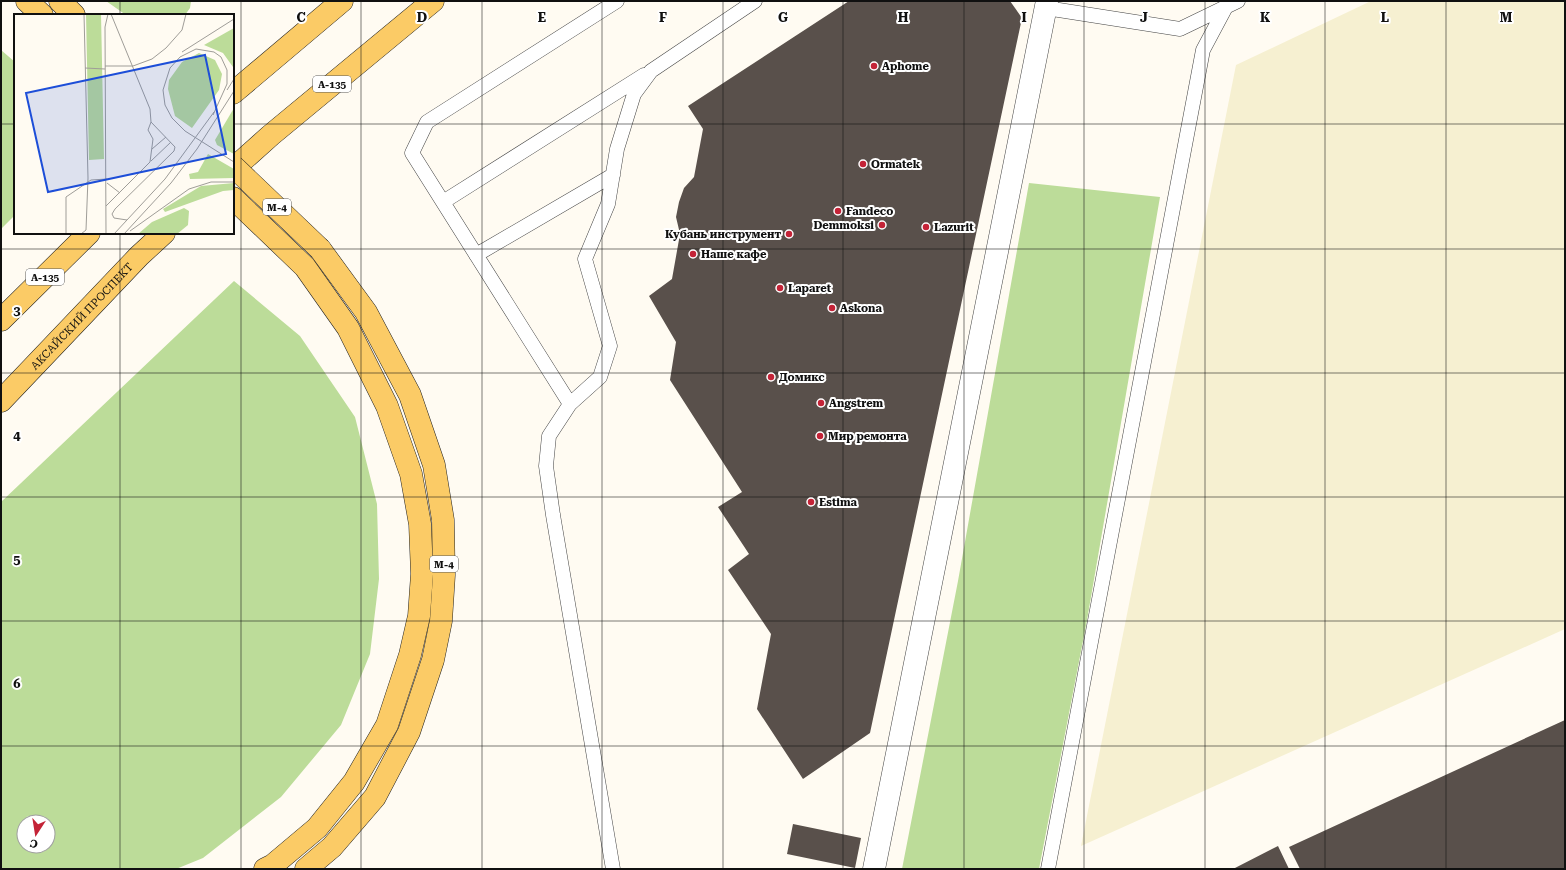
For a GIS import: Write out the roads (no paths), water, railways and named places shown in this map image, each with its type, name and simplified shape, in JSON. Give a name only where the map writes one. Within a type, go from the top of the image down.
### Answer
[{"type":"main road","points":[[27,1],[41,14]]},
{"type":"main road","points":[[60,1],[73,14]]},
{"type":"main road","points":[[234,92],[342,1]]},
{"type":"main road","name":"А-135","points":[[234,168],[271,135],[433,1]]},
{"type":"main road","name":"М-4","points":[[234,167],[320,249],[366,312],[410,395],[434,465],[443,520],[444,575],[441,621],[433,660],[409,732],[375,797],[332,847],[306,869]]},
{"type":"main road","points":[[234,199],[304,267],[348,328],[387,406],[411,474],[420,524],[422,574],[419,616],[410,655],[387,724],[354,782],[317,828],[273,865],[265,869]]},
{"type":"main road","name":"А-135","points":[[1,320],[88,234]]},
{"type":"main road","name":"АКСАЙСКИЙ ПРОСПЕКТ","points":[[1,401],[139,256],[163,234]]},
{"type":"main road","points":[[1,412],[41,358]]},
{"type":"street","points":[[874,869],[1047,5]]},
{"type":"lane","points":[[570,404],[412,153],[427,122],[617,1]]},
{"type":"lane","points":[[443,202],[651,71],[755,1]]},
{"type":"lane","points":[[1047,5],[1180,29],[1231,2]]},
{"type":"lane","points":[[1048,869],[1203,50],[1231,2]]},
{"type":"lane","points":[[613,869],[555,531],[546,466],[550,436],[570,404],[600,377],[610,346],[585,259],[608,204],[617,149],[634,94],[651,71]]},
{"type":"lane","points":[[476,255],[613,175]]},
{"type":"place","name":"Aphome","points":[[874,66]]},
{"type":"place","name":"Ormatek","points":[[863,164]]},
{"type":"place","name":"Fandeco","points":[[838,211]]},
{"type":"place","name":"Demmoksi","points":[[882,225]]},
{"type":"place","name":"Lazurit","points":[[926,227]]},
{"type":"place","name":"Кубань инструмент","points":[[789,234]]},
{"type":"place","name":"Наше кафе","points":[[693,254]]},
{"type":"place","name":"Laparet","points":[[780,288]]},
{"type":"place","name":"Askona","points":[[832,308]]},
{"type":"place","name":"Домикс","points":[[771,377]]},
{"type":"place","name":"Angstrem","points":[[821,403]]},
{"type":"place","name":"Мир ремонта","points":[[820,436]]},
{"type":"place","name":"Estima","points":[[811,502]]}]
